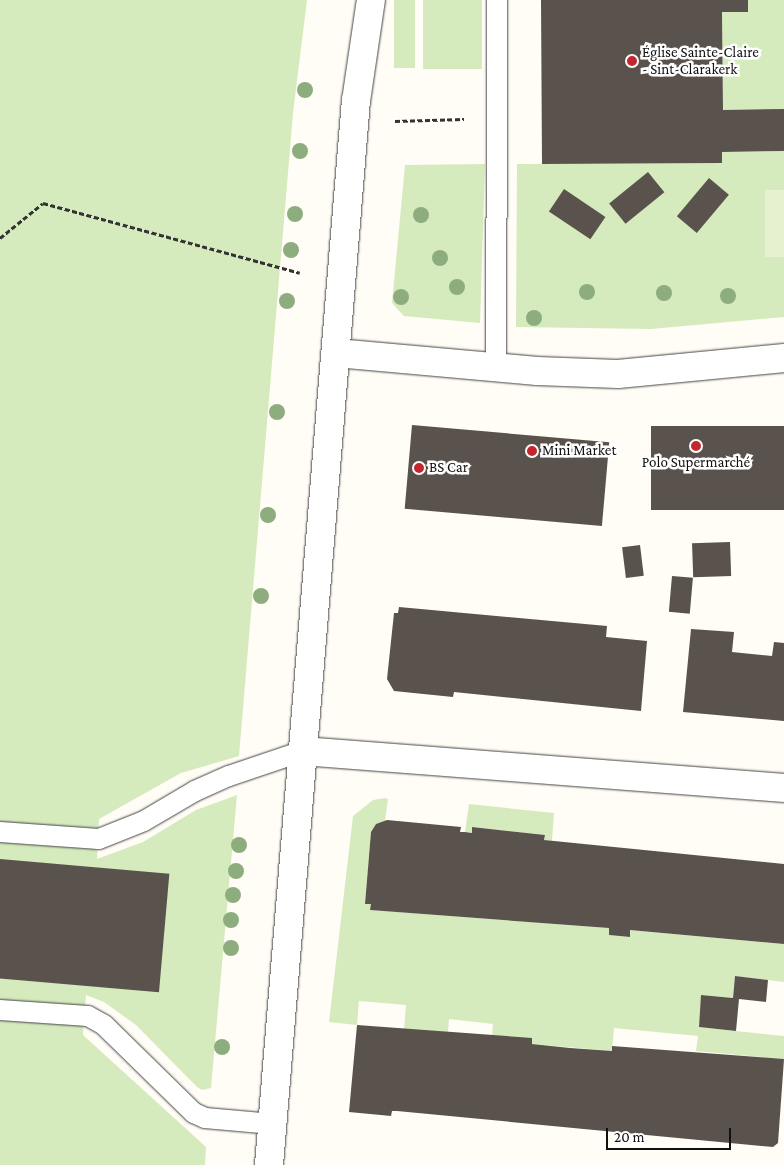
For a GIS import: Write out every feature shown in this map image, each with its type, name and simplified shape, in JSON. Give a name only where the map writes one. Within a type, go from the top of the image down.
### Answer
[{"type":"street","points":[[269,1165],[356,101],[371,0]]},
{"type":"street","points":[[336,352],[496,367],[618,374],[784,358]]},
{"type":"street","points":[[303,751],[784,788]]},
{"type":"lane","points":[[496,367],[497,0]]},
{"type":"lane","points":[[0,832],[99,839],[144,821],[195,791],[229,776],[303,751]]},
{"type":"lane","points":[[0,1010],[88,1016],[104,1025],[194,1113],[205,1118],[273,1124]]},
{"type":"path","points":[[395,121],[470,119]]},
{"type":"path","points":[[0,238],[43,203],[300,273]]},
{"type":"green space","points":[[0,0],[307,0],[293,113],[239,756],[181,773],[99,819],[97,859],[143,842],[196,810],[237,795],[211,1088],[202,1090],[197,1087],[136,1025],[104,1002],[86,995],[83,1035],[206,1147],[205,1165],[0,1165]]},
{"type":"green space","points":[[394,0],[415,0],[415,68],[394,68]]},
{"type":"green space","points":[[423,0],[482,0],[482,69],[423,69]]},
{"type":"green space","points":[[748,0],[784,0],[784,109],[723,110],[722,12],[748,12]]},
{"type":"green space","points":[[784,151],[784,317],[651,329],[516,327],[517,164],[722,163],[722,152]]},
{"type":"green space","points":[[485,164],[480,323],[404,316],[392,303],[405,165]]},
{"type":"green space","points":[[765,190],[784,190],[784,257],[765,257]]},
{"type":"green space","points":[[388,799],[385,821],[376,824],[371,832],[365,904],[371,904],[371,910],[609,928],[609,935],[629,937],[630,930],[784,944],[784,982],[735,976],[733,998],[702,995],[699,1027],[784,1036],[784,1059],[696,1051],[698,1036],[614,1028],[612,1051],[532,1044],[492,1035],[493,1024],[449,1019],[448,1032],[404,1029],[406,1005],[359,1001],[357,1025],[329,1022],[353,816],[373,800]]},
{"type":"green space","points":[[469,804],[554,813],[552,841],[544,840],[545,835],[472,827],[472,833],[465,832]]},
{"type":"building","name":"Église Sainte-Claire - Sint-Clarakerk","points":[[541,0],[748,0],[748,12],[722,12],[723,110],[784,109],[784,151],[722,152],[722,163],[542,164]]},
{"type":"building","points":[[648,172],[664,192],[626,224],[609,203]]},
{"type":"building","points":[[709,178],[729,195],[697,233],[677,216]]},
{"type":"building","points":[[564,189],[605,217],[590,239],[549,211]]},
{"type":"building","points":[[412,425],[609,442],[602,526],[405,509]]},
{"type":"building","points":[[651,426],[784,426],[784,510],[651,510]]},
{"type":"building","points":[[730,542],[731,576],[693,577],[692,543]]},
{"type":"building","points":[[640,545],[644,576],[626,578],[622,547]]},
{"type":"building","points":[[672,576],[693,578],[690,614],[669,612]]},
{"type":"building","points":[[399,607],[607,626],[606,637],[647,641],[641,711],[454,692],[453,697],[394,691],[387,679],[394,613],[398,613]]},
{"type":"building","points":[[691,629],[734,632],[732,652],[772,656],[774,642],[784,643],[784,721],[683,712]]},
{"type":"building","points":[[387,820],[461,827],[460,832],[472,833],[472,827],[545,835],[544,840],[784,864],[784,944],[630,930],[630,937],[609,935],[609,928],[370,910],[371,904],[365,904],[371,832],[376,824]]},
{"type":"building","points":[[0,859],[169,874],[159,992],[0,978]]},
{"type":"building","points":[[735,976],[768,980],[766,1002],[739,999],[736,1031],[699,1027],[701,995],[733,998]]},
{"type":"building","points":[[357,1025],[532,1038],[532,1044],[570,1048],[612,1051],[612,1046],[784,1059],[778,1143],[773,1147],[397,1111],[392,1111],[391,1116],[349,1112]]},
{"type":"place","name":"Église Sainte-Claire - Sint-Clarakerk","points":[[632,61]]},
{"type":"place","name":"Polo Supermarché","points":[[696,446]]},
{"type":"place","name":"Mini Market","points":[[532,451]]},
{"type":"place","name":"BS Car","points":[[419,468]]}]
